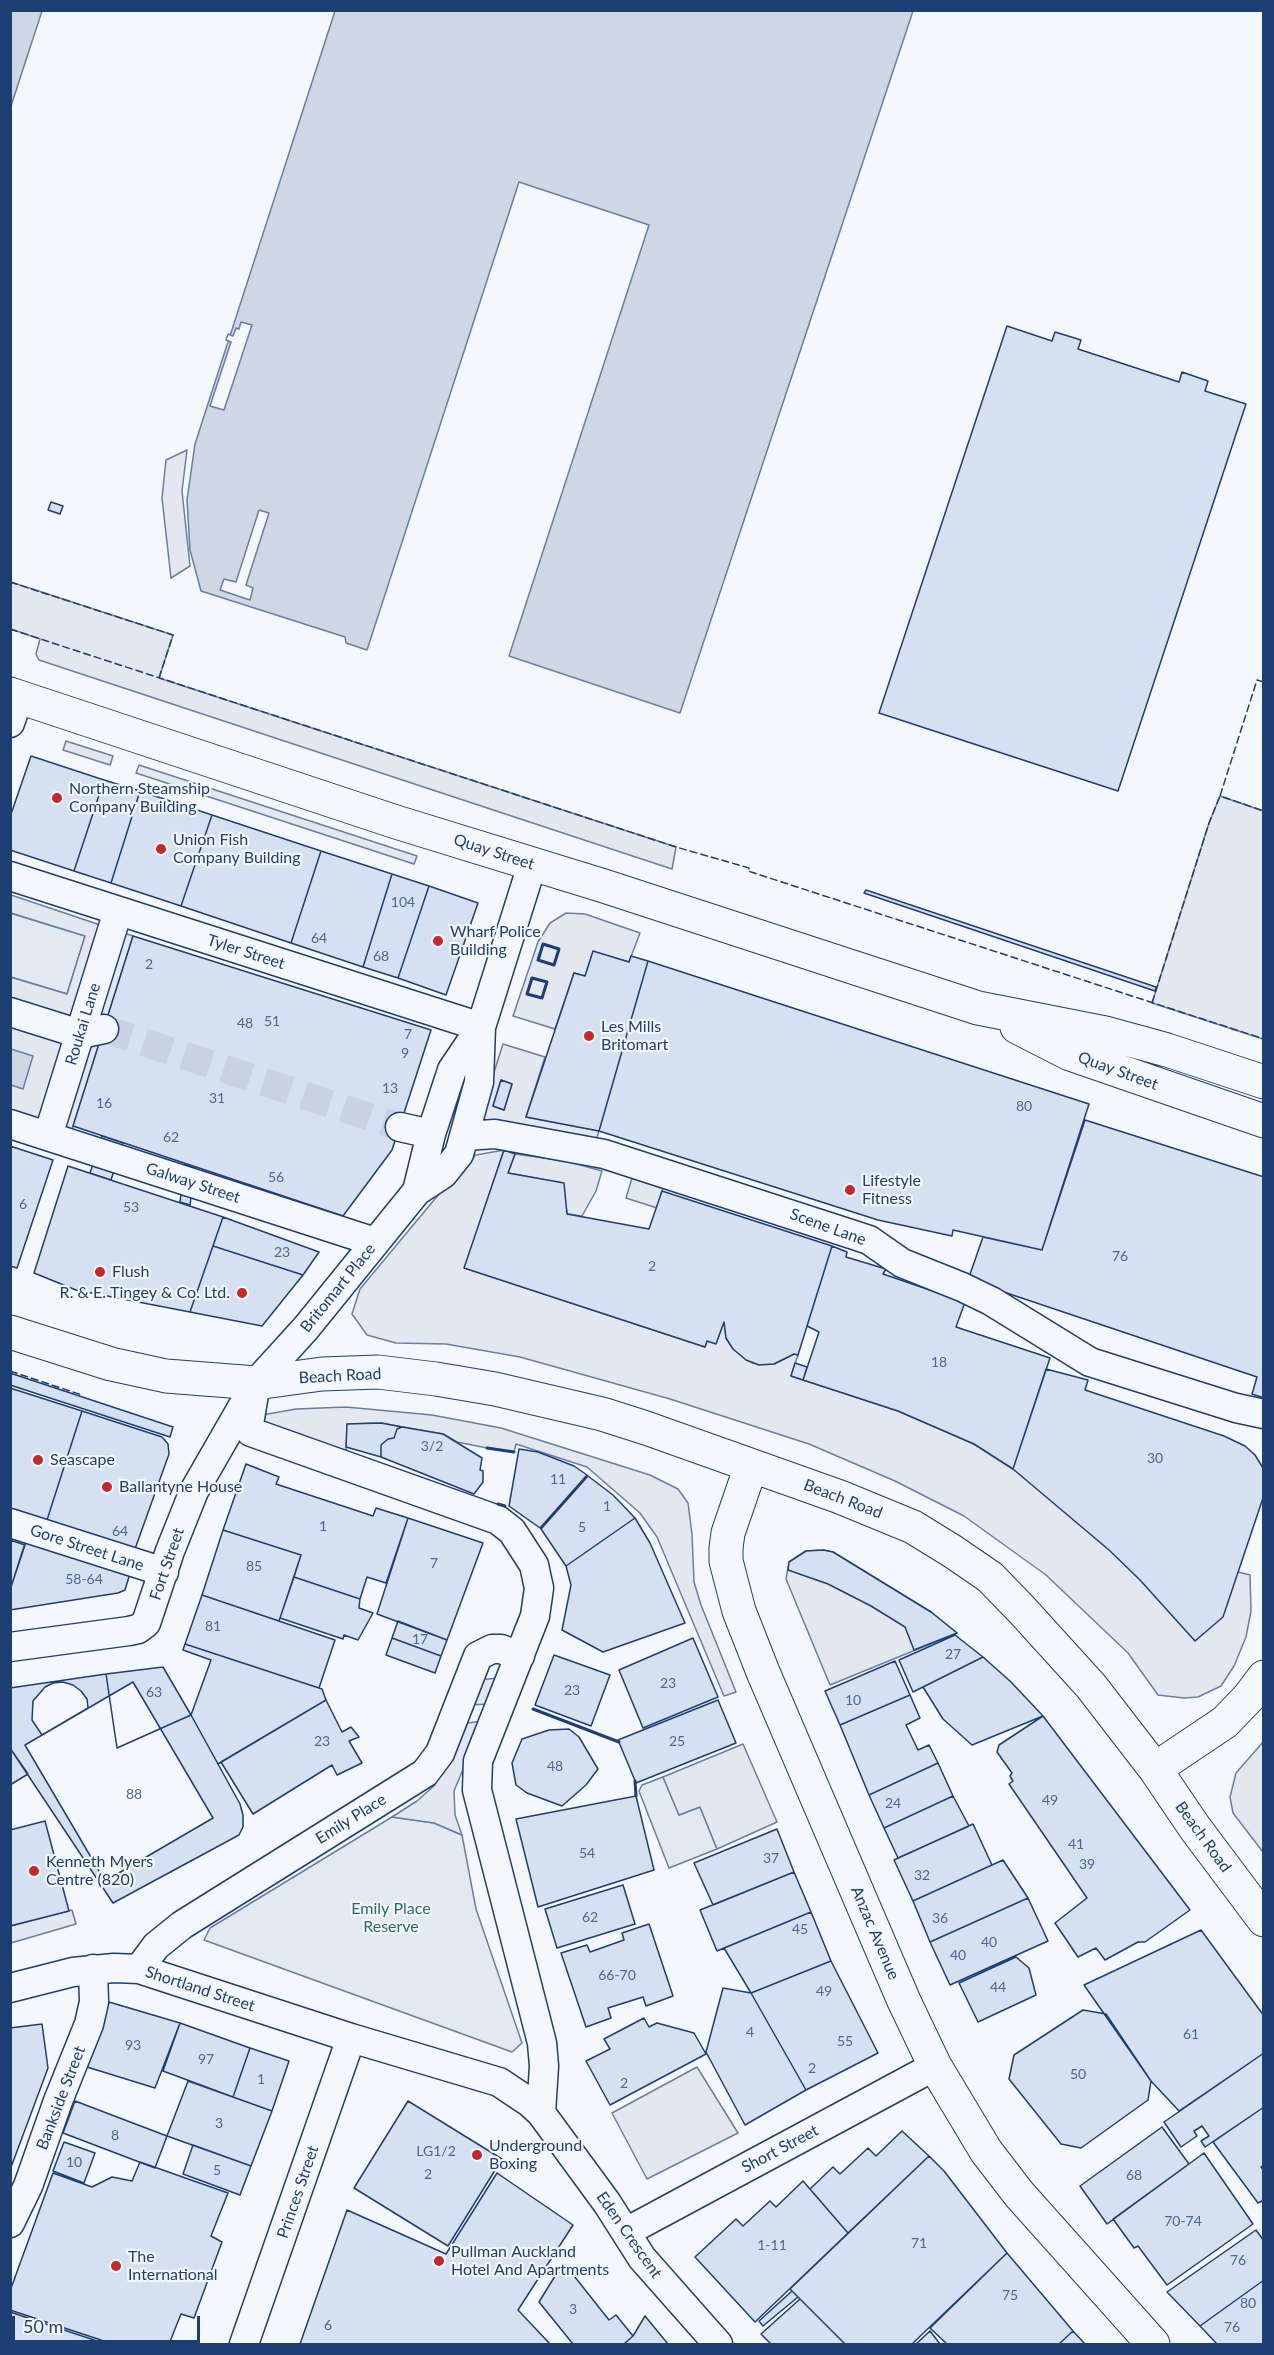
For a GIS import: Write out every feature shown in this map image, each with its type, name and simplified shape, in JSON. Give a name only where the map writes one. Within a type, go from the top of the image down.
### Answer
[{"type":"main road","name":"Quay Street","points":[[13,705],[604,886],[978,1008],[1105,1033],[1167,1050],[1263,1082]]},
{"type":"main road","name":"Quay Street","points":[[978,1008],[1070,1053],[1263,1121]]},
{"type":"main road","name":"Beach Road","points":[[10,1332],[65,1351],[139,1371],[190,1378],[256,1383],[351,1372],[378,1372],[446,1380],[516,1394],[602,1414],[877,1511],[913,1527],[990,1577],[1091,1686],[1155,1769],[1263,1920]]},
{"type":"main road","name":"Anzac Avenue","points":[[752,1466],[728,1533],[726,1548],[726,1561],[739,1611],[762,1672],[899,1990],[935,2066],[986,2151],[1012,2185],[1153,2344]]},
{"type":"main road","points":[[1155,1769],[1226,1722],[1249,1697],[1262,1673]]},
{"type":"street","name":"Britomart Place","points":[[256,1383],[306,1328],[417,1191],[431,1183],[452,1164],[459,1154],[479,1082],[481,1027],[532,865]]},
{"type":"street","name":"Tyler Street","points":[[10,876],[481,1027]]},
{"type":"street","name":"Roukai Lane","points":[[48,1136],[92,1032],[118,911]]},
{"type":"street","points":[[10,1012],[92,1032]]},
{"type":"street","name":"Britomart Place","points":[[417,1191],[431,1134],[452,1070],[481,1027]]},
{"type":"street","name":"Galway Street","points":[[10,1124],[375,1242]]},
{"type":"street","points":[[400,1127],[431,1134]]},
{"type":"street","name":"Scene Lane","points":[[465,1136],[495,1134],[604,1154],[869,1240],[902,1263],[991,1301],[1090,1362],[1236,1408],[1263,1414]]},
{"type":"street","points":[[256,1383],[249,1424],[251,1432],[498,1520],[512,1531],[534,1564],[539,1588],[535,1616],[478,1761],[477,1790],[542,2043],[544,2066],[541,2113]]},
{"type":"street","name":"Fort Street","points":[[10,1647],[138,1629],[146,1623],[194,1491],[256,1383]]},
{"type":"street","name":"Scene Lane","points":[[1236,1408],[1263,1427]]},
{"type":"street","name":"Gore Street Lane","points":[[10,1523],[164,1572]]},
{"type":"street","name":"Emily Place","points":[[139,1969],[156,1946],[182,1925],[431,1768],[440,1753],[478,1656],[492,1649],[501,1649],[520,1656]]},
{"type":"street","name":"Shortland Street","points":[[10,1988],[93,1969],[139,1969],[351,2038]]},
{"type":"street","name":"Bankside Street","points":[[10,2223],[28,2186],[93,2013],[95,1988],[93,1969]]},
{"type":"street","name":"Eden Crescent","points":[[351,2038],[499,2082],[529,2102],[541,2113],[656,2277],[718,2344]]},
{"type":"street","name":"Princes Street","points":[[244,2344],[351,2038]]},
{"type":"street","name":"Short Street","points":[[626,2232],[935,2066]]},
{"type":"green space","points":[[10,913],[85,936],[67,994],[11,977]]},
{"type":"green space","points":[[543,944],[559,949],[554,965],[538,960]]},
{"type":"green space","points":[[532,978],[547,982],[542,998],[527,994]]},
{"type":"green space","points":[[663,1777],[679,1815],[700,1807],[717,1849],[669,1868],[639,1791],[642,1785]]},
{"type":"green space","name":"Emily Place Reserve","points":[[392,1817],[434,1823],[462,1835],[476,1909],[522,2043],[512,2052],[204,1940],[210,1928]]},
{"type":"shaded area","points":[[10,11],[42,11],[11,106]]},
{"type":"shaded area","points":[[335,11],[913,11],[680,713],[509,656],[649,225],[519,182],[367,650],[346,643],[345,637],[201,591],[190,550],[187,500],[195,444]]},
{"type":"shaded area","points":[[187,450],[182,491],[190,566],[171,578],[162,498],[166,460]]},
{"type":"shaded area","points":[[11,582],[173,635],[159,678],[676,847],[672,869],[39,660],[36,654],[40,639],[11,629]]},
{"type":"shaded area","points":[[66,741],[113,756],[110,765],[63,750]]},
{"type":"shaded area","points":[[139,765],[417,856],[414,864],[136,773]]},
{"type":"shaded area","points":[[1220,796],[1263,811],[1263,1039],[1152,1003],[1209,823]]},
{"type":"shaded area","points":[[11,895],[133,936],[71,1133],[11,1114],[10,977],[67,994],[85,936],[11,913]]},
{"type":"shaded area","points":[[566,913],[585,914],[640,933],[629,962],[593,952],[585,976],[574,973],[555,1029],[513,1016],[538,942],[550,923]],"holes":[[[543,945],[559,949],[554,965],[539,960]],[[532,978],[547,982],[542,998],[527,994]]]},
{"type":"shaded area","points":[[503,1044],[545,1057],[526,1117],[599,1131],[595,1144],[476,1129]],"holes":[[[501,1080],[512,1084],[504,1110],[493,1106]]]},
{"type":"shaded area","points":[[11,1049],[33,1056],[23,1089],[11,1085]]},
{"type":"shaded area","points":[[504,1150],[465,1268],[705,1347],[707,1341],[716,1343],[724,1322],[726,1338],[733,1349],[752,1363],[774,1364],[794,1354],[798,1355],[791,1376],[898,1411],[974,1444],[1013,1469],[1238,1572],[1250,1575],[1251,1611],[1246,1637],[1234,1666],[1221,1686],[1198,1697],[1158,1695],[1128,1653],[1046,1575],[964,1516],[895,1481],[809,1444],[670,1399],[520,1357],[446,1344],[396,1343],[367,1335],[352,1314],[360,1289],[454,1176],[476,1155]]},
{"type":"shaded area","points":[[515,1154],[566,1161],[602,1171],[596,1191],[582,1216],[567,1214],[563,1183],[508,1173]]},
{"type":"shaded area","points":[[632,1178],[663,1188],[657,1208],[626,1198]]},
{"type":"shaded area","points":[[346,1407],[432,1415],[501,1428],[650,1475],[678,1489],[688,1503],[694,1582],[736,1692],[724,1696],[657,1537],[640,1513],[587,1467],[516,1444],[514,1452],[492,1449],[457,1442],[443,1434],[381,1423],[347,1424],[346,1454],[261,1427],[263,1415],[296,1409]]},
{"type":"shaded area","points":[[806,1551],[833,1552],[931,1612],[957,1633],[830,1685],[786,1579],[789,1562]]},
{"type":"shaded area","points":[[500,1678],[490,1704],[466,1705],[475,1680]]},
{"type":"shaded area","points":[[483,1721],[454,1791],[455,1815],[462,1835],[434,1823],[392,1817],[417,1801],[435,1785],[459,1724]]},
{"type":"shaded area","points":[[1263,1742],[1263,1852],[1233,1813],[1230,1797],[1236,1773]]},
{"type":"shaded area","points":[[743,1744],[777,1822],[717,1849],[700,1807],[679,1815],[663,1777]]},
{"type":"shaded area","points":[[72,1910],[76,1924],[11,1943],[11,1926]]},
{"type":"shaded area","points":[[697,2067],[738,2133],[647,2179],[612,2113]]},
{"type":"pier","points":[[241,322],[252,325],[224,410],[210,406],[231,342],[226,340],[228,334],[233,336]]},
{"type":"pier","points":[[259,510],[269,513],[246,585],[253,588],[250,600],[220,590],[224,579],[236,582]]},
{"type":"building","points":[[1007,326],[1052,341],[1055,332],[1081,340],[1078,349],[1179,382],[1182,372],[1208,381],[1205,391],[1246,404],[1118,791],[879,713]]},
{"type":"building","points":[[51,502],[63,506],[60,514],[48,510]]},
{"type":"building","name":"Northern Steamship Company Building","points":[[31,756],[104,780],[74,871],[10,850],[10,817]]},
{"type":"building","points":[[104,780],[140,791],[111,883],[74,871]]},
{"type":"building","name":"Union Fish Company Building","points":[[140,791],[212,815],[181,906],[111,883]]},
{"type":"building","points":[[212,815],[321,851],[291,943],[181,906]]},
{"type":"building","points":[[321,851],[392,874],[363,967],[291,943]]},
{"type":"building","points":[[392,874],[429,886],[398,978],[363,967]]},
{"type":"building","name":"Wharf Police Building","points":[[429,886],[478,903],[446,995],[398,978]]},
{"type":"building","points":[[866,890],[1156,987],[1155,991],[864,893]]},
{"type":"building","points":[[133,936],[431,1030],[392,1150],[343,1216],[73,1126]]},
{"type":"building","name":"Les Mills Britomart","points":[[593,951],[629,962],[631,956],[648,961],[599,1131],[526,1117],[574,973],[585,976]]},
{"type":"building","points":[[648,961],[1089,1104],[1042,1250],[953,1230],[952,1236],[878,1220],[599,1131]]},
{"type":"building","points":[[501,1080],[512,1084],[504,1110],[493,1106]]},
{"type":"building","points":[[1085,1120],[1264,1177],[1264,1398],[1252,1394],[1257,1377],[968,1280],[983,1237],[1042,1250]]},
{"type":"building","points":[[102,1136],[123,1143],[111,1180],[90,1173]]},
{"type":"building","points":[[10,1146],[53,1160],[17,1268],[10,1266]]},
{"type":"building","points":[[504,1150],[515,1154],[508,1173],[564,1183],[567,1214],[649,1229],[662,1191],[832,1246],[798,1355],[794,1354],[774,1364],[759,1365],[746,1360],[733,1349],[726,1338],[724,1322],[716,1344],[707,1341],[705,1347],[464,1268]]},
{"type":"building","points":[[185,1164],[195,1167],[190,1205],[180,1202]]},
{"type":"building","points":[[68,1166],[223,1217],[190,1312],[76,1290],[34,1273]]},
{"type":"building","points":[[223,1217],[319,1252],[303,1275],[213,1246]]},
{"type":"building","name":"R. & E. Tingey & Co. Ltd.","points":[[213,1246],[303,1275],[262,1326],[190,1312]]},
{"type":"building","points":[[832,1246],[847,1252],[846,1257],[886,1269],[883,1274],[965,1302],[956,1327],[1050,1358],[1013,1469],[974,1444],[898,1411],[803,1380],[819,1332],[807,1326]]},
{"type":"building","points":[[795,1363],[807,1367],[803,1380],[791,1376]]},
{"type":"building","points":[[1046,1369],[1088,1380],[1085,1390],[1224,1436],[1245,1446],[1255,1455],[1263,1468],[1264,1495],[1223,1617],[1195,1641],[1140,1580],[1109,1550],[1013,1469]]},
{"type":"building","points":[[10,1373],[173,1427],[170,1437],[10,1385]]},
{"type":"building","name":"Seascape","points":[[10,1388],[82,1411],[47,1520],[10,1508]]},
{"type":"building","name":"Ballantyne House","points":[[82,1411],[162,1437],[168,1444],[169,1454],[135,1549],[47,1520]]},
{"type":"building","points":[[381,1423],[402,1427],[397,1429],[394,1438],[388,1439],[381,1445],[381,1457],[346,1447],[347,1424]]},
{"type":"building","points":[[402,1427],[443,1434],[482,1458],[480,1470],[483,1471],[483,1482],[474,1494],[381,1457],[381,1445],[388,1439],[394,1438],[397,1429]]},
{"type":"building","points":[[519,1449],[538,1452],[574,1466],[587,1475],[540,1528],[509,1506]]},
{"type":"building","points":[[246,1464],[279,1477],[276,1484],[373,1516],[376,1508],[408,1518],[386,1583],[367,1577],[360,1599],[294,1577],[301,1555],[223,1530]]},
{"type":"building","points":[[588,1476],[613,1495],[635,1518],[566,1566],[541,1529]]},
{"type":"building","points":[[408,1518],[483,1543],[447,1640],[377,1614]]},
{"type":"building","points":[[635,1518],[650,1543],[685,1623],[603,1652],[562,1630],[571,1585],[566,1566]]},
{"type":"building","points":[[223,1530],[301,1555],[279,1621],[202,1595]]},
{"type":"building","points":[[27,1537],[131,1570],[125,1590],[10,1610],[10,1590]]},
{"type":"building","points":[[10,1540],[25,1545],[10,1590]]},
{"type":"building","points":[[806,1551],[833,1552],[931,1612],[957,1633],[914,1650],[905,1627],[828,1584],[788,1570],[789,1562]]},
{"type":"building","points":[[294,1577],[360,1599],[359,1608],[373,1613],[358,1640],[344,1635],[343,1639],[280,1618]]},
{"type":"building","points":[[202,1595],[335,1640],[319,1688],[185,1644]]},
{"type":"building","points":[[398,1621],[447,1640],[441,1656],[392,1638]]},
{"type":"building","points":[[955,1635],[983,1657],[913,1692],[899,1660]]},
{"type":"building","points":[[392,1638],[441,1656],[435,1673],[386,1655]]},
{"type":"building","points":[[693,1638],[718,1697],[643,1728],[619,1670]]},
{"type":"building","points":[[185,1644],[322,1689],[326,1700],[218,1764],[191,1715],[211,1660],[183,1650]]},
{"type":"building","points":[[554,1655],[610,1675],[591,1726],[535,1705]]},
{"type":"building","points":[[983,1657],[1011,1682],[1043,1716],[972,1745],[943,1719],[923,1687]]},
{"type":"building","points":[[895,1661],[910,1695],[840,1725],[825,1691]]},
{"type":"building","points":[[163,1667],[191,1715],[117,1748],[106,1674]]},
{"type":"building","points":[[106,1674],[117,1748],[191,1715],[240,1804],[243,1815],[243,1827],[239,1835],[113,1903],[10,1748],[10,1688]]},
{"type":"building","points":[[63,1682],[81,1691],[87,1699],[88,1708],[42,1735],[32,1720],[33,1701],[45,1687]]},
{"type":"building","points":[[133,1682],[213,1818],[105,1881],[25,1745]]},
{"type":"building","points":[[910,1695],[920,1718],[906,1725],[918,1750],[929,1745],[938,1763],[869,1795],[840,1725]]},
{"type":"building","points":[[326,1700],[342,1732],[351,1727],[359,1737],[349,1741],[362,1763],[337,1775],[332,1765],[253,1814],[221,1762]]},
{"type":"building","points":[[718,1700],[736,1743],[636,1783],[618,1740]]},
{"type":"building","points":[[1043,1716],[1190,1910],[1145,1942],[1138,1942],[1105,1960],[1096,1948],[1078,1957],[1055,1923],[1087,1898],[1009,1784],[1013,1781],[1010,1776],[1012,1773],[997,1752],[999,1745]]},
{"type":"building","points":[[569,1729],[579,1737],[598,1769],[586,1785],[562,1806],[527,1793],[516,1785],[512,1763],[522,1739],[549,1730]]},
{"type":"building","points":[[10,1748],[28,1774],[10,1785]]},
{"type":"building","points":[[938,1763],[953,1796],[884,1828],[869,1795]]},
{"type":"building","points":[[636,1796],[654,1870],[538,1907],[516,1819]]},
{"type":"building","points":[[953,1796],[969,1826],[898,1858],[884,1828]]},
{"type":"building","name":"Kenneth Myers Centre (820)","points":[[45,1821],[69,1911],[10,1926],[10,1830]]},
{"type":"building","points":[[973,1824],[992,1865],[913,1901],[894,1860]]},
{"type":"building","points":[[777,1829],[794,1872],[713,1905],[694,1863]]},
{"type":"building","points":[[1003,1860],[1028,1898],[930,1942],[913,1901]]},
{"type":"building","points":[[794,1872],[811,1912],[717,1951],[700,1910]]},
{"type":"building","points":[[623,1885],[635,1924],[557,1948],[545,1909]]},
{"type":"building","points":[[1028,1898],[1048,1941],[950,1985],[930,1942]]},
{"type":"building","points":[[811,1912],[831,1961],[751,1993],[724,1948]]},
{"type":"building","points":[[649,1924],[673,1996],[646,2006],[643,1997],[608,2008],[611,2018],[586,2027],[561,1953],[587,1945],[590,1952],[624,1940],[622,1933]]},
{"type":"building","points":[[1201,1930],[1264,2016],[1264,2053],[1179,2111],[1151,2081],[1084,1985]]},
{"type":"building","points":[[1016,1957],[1029,1968],[1036,1995],[978,2022],[959,1983]]},
{"type":"building","points":[[831,1961],[878,2053],[806,2090],[751,1993]]},
{"type":"building","points":[[723,1988],[751,1993],[806,2090],[745,2125],[706,2052]]},
{"type":"building","points":[[109,2002],[180,2023],[155,2088],[87,2067]]},
{"type":"building","points":[[1083,2010],[1106,2014],[1151,2081],[1148,2100],[1081,2148],[1061,2144],[1009,2079],[1014,2055]]},
{"type":"building","points":[[644,2018],[649,2027],[657,2023],[694,2033],[706,2054],[610,2105],[586,2061],[610,2049],[604,2039]]},
{"type":"building","points":[[180,2023],[250,2048],[233,2097],[163,2071]]},
{"type":"building","points":[[42,2024],[48,2068],[10,2170],[10,2028]]},
{"type":"building","points":[[250,2048],[289,2061],[272,2111],[233,2097]]},
{"type":"building","points":[[1264,2053],[1264,2107],[1205,2147],[1201,2141],[1209,2136],[1202,2126],[1194,2131],[1197,2136],[1181,2147],[1164,2122]]},
{"type":"building","points":[[188,2081],[272,2111],[251,2166],[167,2136]]},
{"type":"building","points":[[75,2101],[167,2136],[155,2168],[63,2133]]},
{"type":"building","points":[[408,2101],[502,2159],[448,2246],[354,2188]]},
{"type":"building","points":[[1264,2107],[1264,2165],[1261,2167],[1264,2171],[1264,2200],[1258,2203],[1213,2142]]},
{"type":"building","points":[[1162,2127],[1189,2164],[1107,2224],[1080,2186]]},
{"type":"building","points":[[902,2131],[929,2156],[848,2233],[810,2189],[833,2167],[840,2174],[868,2148],[876,2156]]},
{"type":"building","points":[[64,2142],[95,2153],[84,2183],[53,2171]]},
{"type":"building","points":[[193,2145],[251,2166],[240,2195],[183,2174]]},
{"type":"building","points":[[1204,2153],[1253,2224],[1167,2285],[1138,2246],[1134,2248],[1113,2219]]},
{"type":"building","points":[[929,2156],[944,2171],[1007,2253],[912,2344],[845,2344],[790,2289]]},
{"type":"building","name":"The International","points":[[140,2162],[228,2193],[211,2236],[222,2242],[194,2318],[181,2314],[169,2344],[113,2344],[10,2310],[10,2291],[53,2173],[92,2187],[112,2177],[132,2181]]},
{"type":"building","name":"Pullman Auckland Hotel And Apartments","points":[[497,2173],[573,2225],[518,2310],[550,2344],[300,2344],[347,2210],[446,2254]]},
{"type":"building","points":[[803,2181],[848,2233],[755,2322],[695,2257],[736,2219],[743,2226],[770,2201],[776,2207]]},
{"type":"building","points":[[1256,2230],[1264,2241],[1264,2280],[1200,2326],[1167,2292]]},
{"type":"building","points":[[1007,2253],[1073,2331],[1059,2344],[947,2344],[930,2328]]},
{"type":"building","points":[[567,2267],[609,2320],[616,2315],[633,2336],[624,2344],[573,2344],[539,2302],[555,2276]]},
{"type":"building","points":[[1264,2280],[1264,2344],[1217,2344],[1200,2326]]},
{"type":"building","points":[[792,2291],[798,2297],[763,2326],[759,2321]]},
{"type":"building","points":[[800,2299],[845,2344],[771,2344],[761,2334]]},
{"type":"building","points":[[10,2312],[106,2344],[10,2344]]},
{"type":"building","points":[[645,2316],[668,2344],[624,2344],[633,2336]]},
{"type":"building","points":[[930,2331],[940,2344],[916,2344]]},
{"type":"building","points":[[1073,2331],[1085,2344],[1059,2344]]},
{"type":"tunnel","points":[[104,1029],[400,1127]]},
{"type":"fence","points":[[10,582],[173,635],[159,678]]},
{"type":"fence","points":[[10,629],[676,847],[749,868],[748,871],[1264,1039]]},
{"type":"fence","points":[[1264,682],[1257,680],[1220,796],[1264,811]]},
{"type":"fence","points":[[1152,1003],[1209,823],[1220,796]]},
{"type":"fence","points":[[10,1371],[82,1395]]},
{"type":"wall","points":[[543,944],[559,949],[554,965],[538,960],[543,944]]},
{"type":"wall","points":[[532,978],[547,982],[542,998],[527,994],[532,978]]},
{"type":"wall","points":[[487,1448],[514,1452]]},
{"type":"wall","points":[[498,1504],[505,1506]]},
{"type":"wall","points":[[533,1709],[619,1742]]},
{"type":"wall","points":[[635,1781],[636,1796]]},
{"type":"place","name":"Northern Steamship Company Building","points":[[57,798]]},
{"type":"place","name":"Union Fish Company Building","points":[[161,849]]},
{"type":"place","name":"Wharf Police Building","points":[[438,941]]},
{"type":"place","name":"Les Mills Britomart","points":[[589,1036]]},
{"type":"place","name":"Lifestyle Fitness","points":[[850,1190]]},
{"type":"place","name":"Flush","points":[[100,1272]]},
{"type":"place","name":"R. & E. Tingey & Co. Ltd.","points":[[242,1293]]},
{"type":"place","name":"Seascape","points":[[38,1460]]},
{"type":"place","name":"Ballantyne House","points":[[107,1487]]},
{"type":"place","name":"Kenneth Myers Centre (820)","points":[[34,1871]]},
{"type":"place","name":"Underground Boxing","points":[[477,2155]]},
{"type":"place","name":"Pullman Auckland Hotel And Apartments","points":[[439,2261]]},
{"type":"place","name":"The International","points":[[116,2266]]}]
